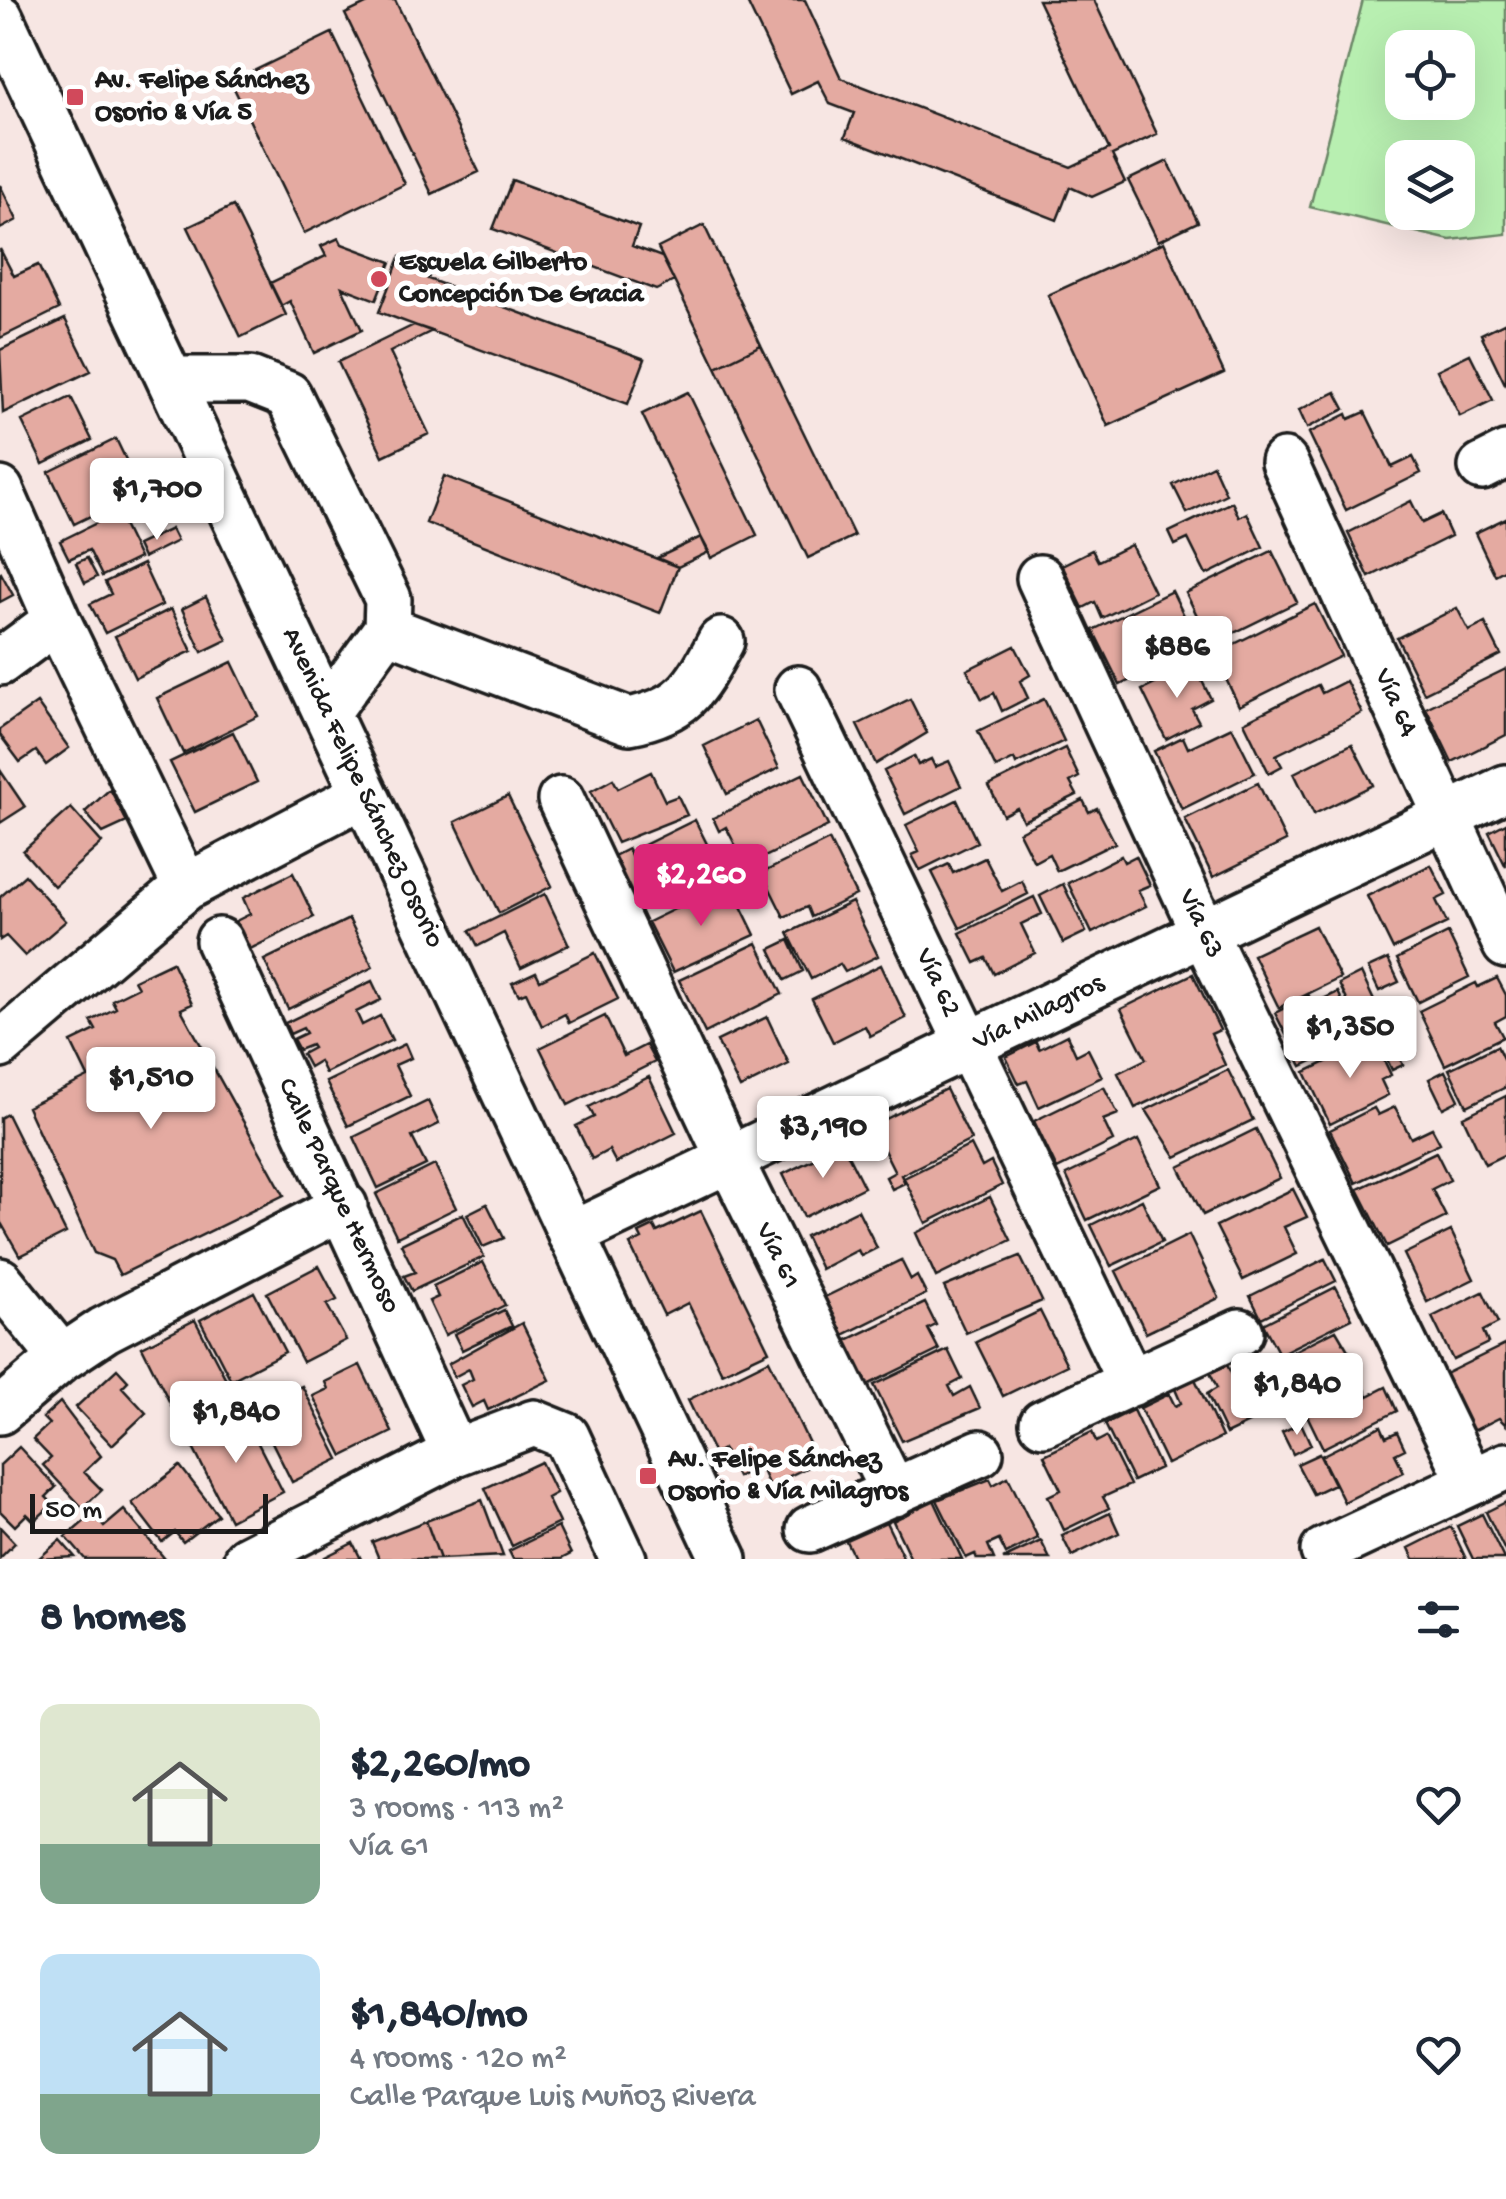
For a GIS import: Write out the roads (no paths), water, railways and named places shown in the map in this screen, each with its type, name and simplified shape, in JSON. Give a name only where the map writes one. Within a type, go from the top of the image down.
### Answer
[{"type":"street","name":"Avenida Felipe Sánchez Osorio","points":[[0,18],[724,1559]]},
{"type":"street","points":[[172,380],[250,380],[288,395],[388,599],[387,629],[327,712]]},
{"type":"street","name":"Vía 64","points":[[1284,462],[1506,945]]},
{"type":"street","points":[[0,490],[57,620],[186,887]]},
{"type":"street","name":"Vía 63","points":[[1040,578],[1204,933],[1489,1474],[1324,1551]]},
{"type":"street","points":[[0,662],[57,620]]},
{"type":"street","points":[[387,629],[628,721],[659,715],[693,692],[721,641]]},
{"type":"street","name":"Vía 62","points":[[798,690],[967,1048],[1132,1383]]},
{"type":"street","name":"Vía Milagros","points":[[571,1235],[967,1048],[1444,814],[1506,788]]},
{"type":"street","points":[[0,1045],[186,887],[364,794]]},
{"type":"street","name":"Vía 61","points":[[561,800],[730,1160],[894,1492]]},
{"type":"street","name":"Calle Parque Hermoso","points":[[219,941],[455,1453]]},
{"type":"street","points":[[0,1411],[62,1358],[104,1330],[344,1206]]},
{"type":"street","points":[[0,1281],[62,1358]]},
{"type":"street","points":[[1042,1423],[1240,1332]]},
{"type":"street","points":[[247,1559],[455,1453],[534,1422],[566,1436],[623,1559]]},
{"type":"street","points":[[810,1529],[980,1453]]},
{"type":"place","name":"Av. Felipe Sánchez Osorio & Vía 5","points":[[75,97]]},
{"type":"place","name":"Escuela Gilberto Concepción De Gracia","points":[[379,279]]},
{"type":"place","name":"Av. Felipe Sánchez Osorio & Vía Milagros","points":[[648,1476]]}]
